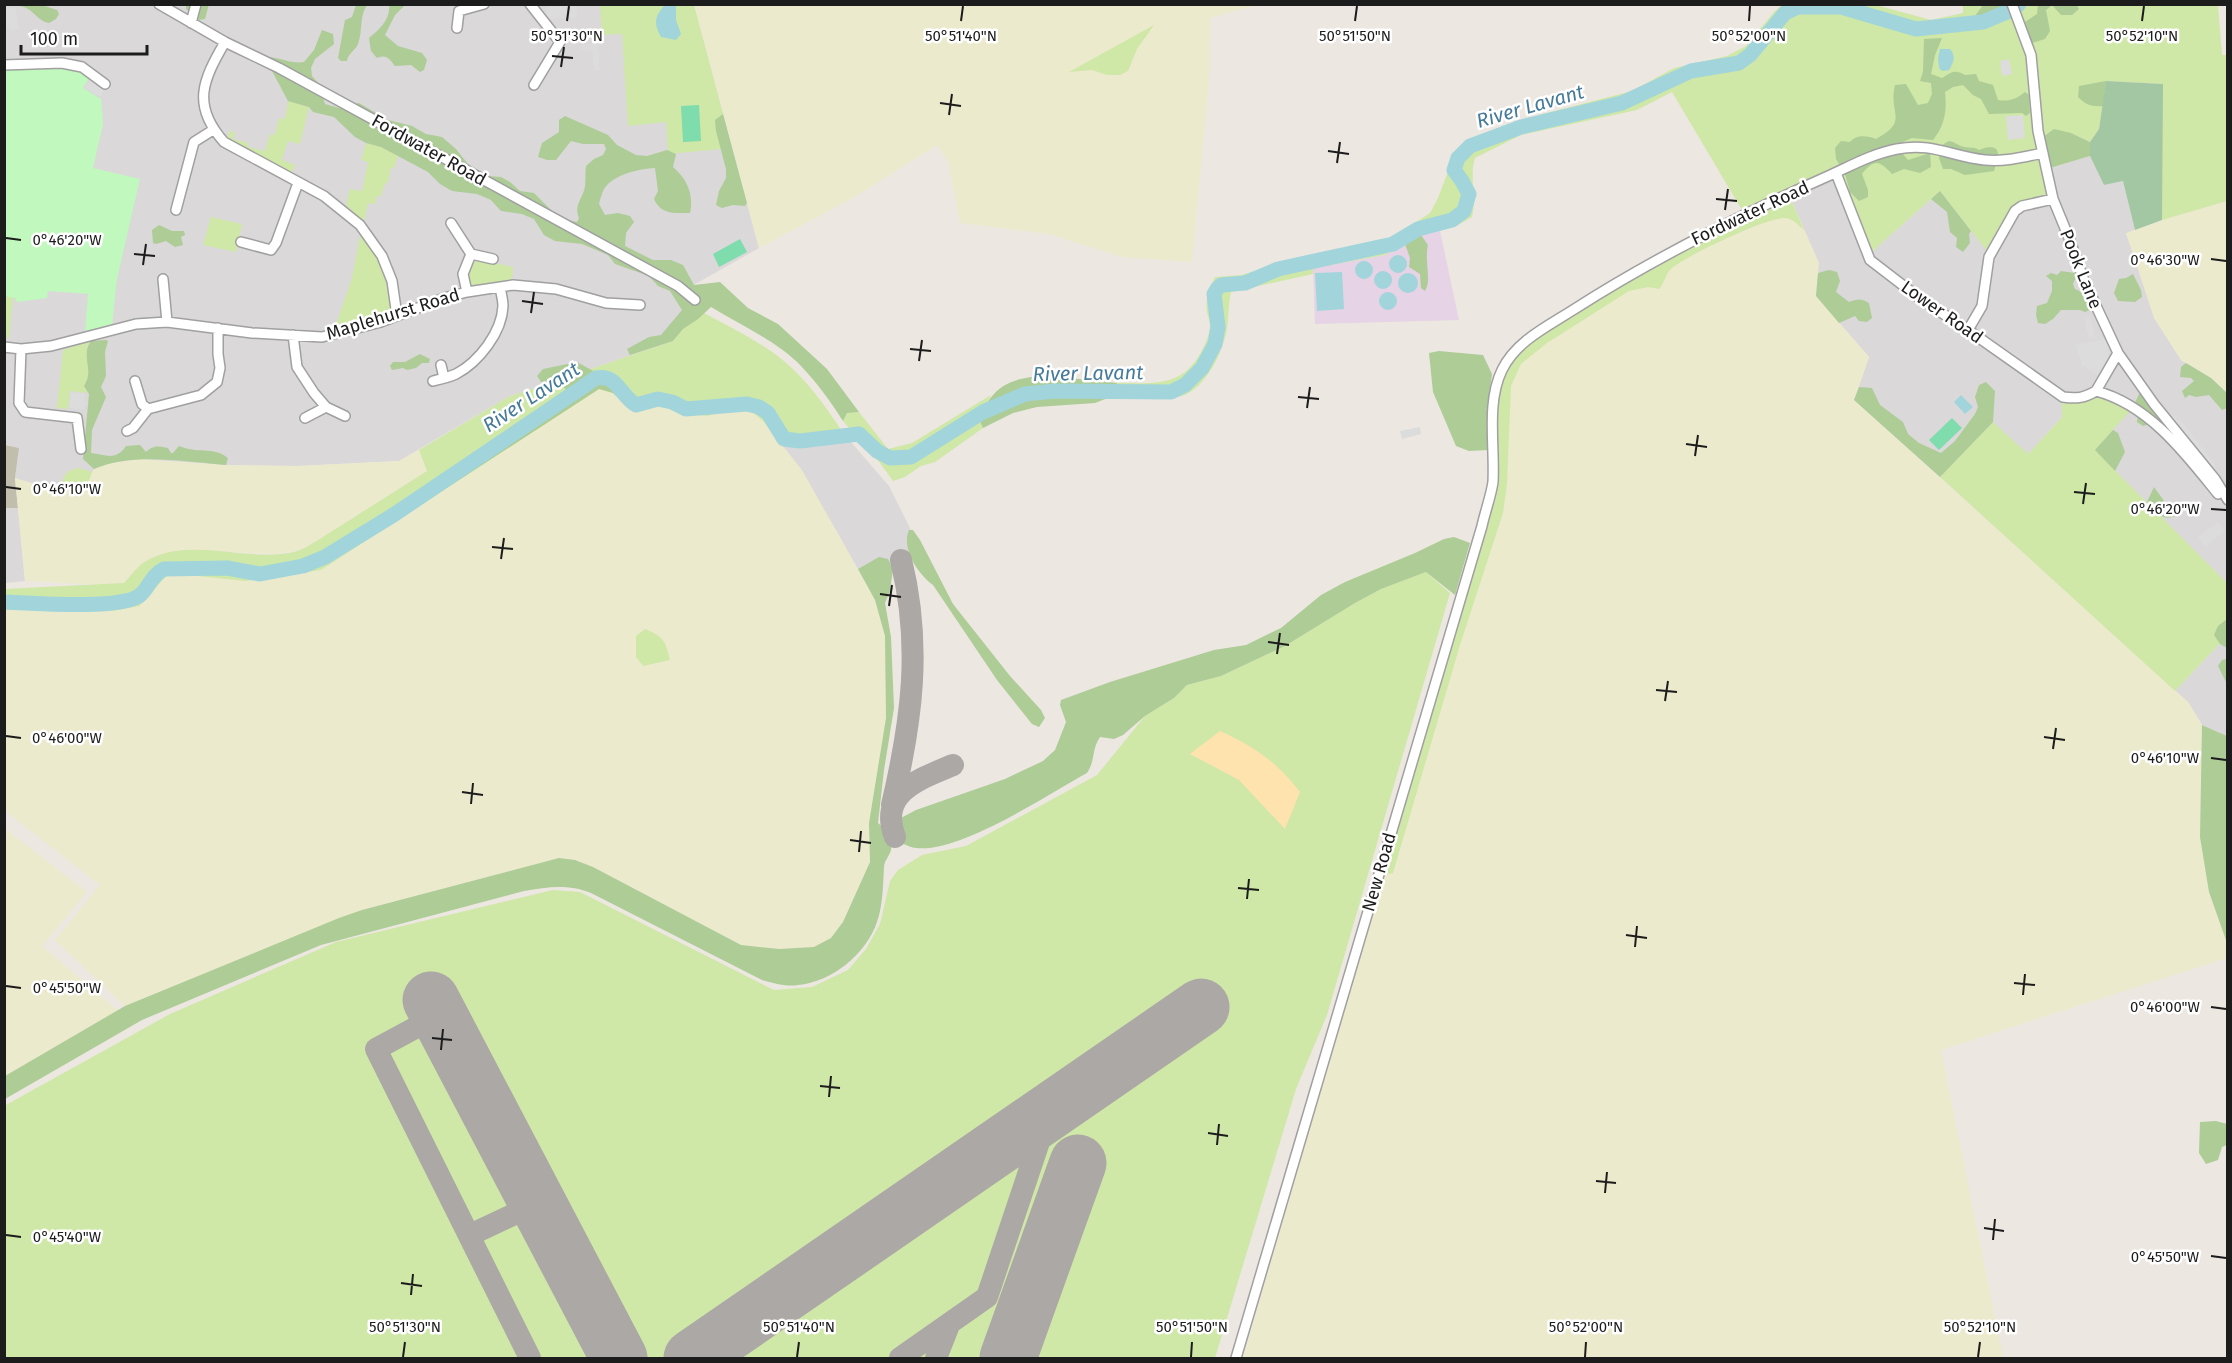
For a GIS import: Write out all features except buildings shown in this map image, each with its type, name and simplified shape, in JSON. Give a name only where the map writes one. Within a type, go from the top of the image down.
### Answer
[{"type":"street","name":"Fordwater Road","points":[[159,4],[225,42],[279,68],[678,286],[695,300]]},
{"type":"street","points":[[191,23],[196,4]]},
{"type":"street","points":[[457,28],[459,11],[484,4]]},
{"type":"street","points":[[530,4],[560,42],[534,85]]},
{"type":"street","name":"Pook Lane","points":[[2014,9],[2031,55],[2038,131],[2053,199],[2083,278],[2118,353],[2227,499]]},
{"type":"street","points":[[225,42],[209,69],[203,89],[203,106],[213,130],[224,142],[324,196],[360,225],[382,256],[392,281],[397,316]]},
{"type":"street","points":[[4,65],[62,63],[82,67],[105,84]]},
{"type":"street","points":[[176,210],[194,142],[213,130]]},
{"type":"street","name":"Fordwater Road","points":[[1497,382],[1513,353],[1532,336],[1636,270],[1752,209],[1868,157],[1895,149],[1918,146],[1933,147],[1984,160],[2004,161],[2043,153]]},
{"type":"street","name":"Lower Road","points":[[1836,173],[1870,260],[1922,300],[2063,397],[2076,399],[2086,397],[2096,391]]},
{"type":"street","points":[[241,242],[271,250],[276,243],[298,183]]},
{"type":"street","points":[[1968,330],[1981,312],[1989,258],[2015,211],[2022,206],[2053,199]]},
{"type":"street","points":[[451,223],[471,254],[493,259]]},
{"type":"street","points":[[468,292],[463,274],[471,254]]},
{"type":"street","points":[[163,279],[167,322]]},
{"type":"street","name":"Maplehurst Road","points":[[4,347],[21,349],[51,346],[136,324],[167,322],[252,333],[322,338],[381,322],[444,298],[513,285],[556,289],[606,303],[640,305]]},
{"type":"street","points":[[434,381],[455,374],[485,349],[497,327],[503,306],[500,287]]},
{"type":"street","points":[[164,291],[175,290]]},
{"type":"street","points":[[127,431],[133,428],[148,409],[201,395],[217,382],[220,368],[218,328]]},
{"type":"street","points":[[293,335],[297,367],[326,407],[345,416]]},
{"type":"street","points":[[21,349],[19,403],[25,411],[77,417],[81,450]]},
{"type":"street","points":[[2118,353],[2096,391],[2119,398],[2159,426],[2220,496],[2227,499]]},
{"type":"street","points":[[441,365],[444,378]]},
{"type":"street","points":[[135,381],[142,404],[148,409]]},
{"type":"street","name":"New Road","points":[[1236,1359],[1482,526],[1492,484],[1497,382]]},
{"type":"street","points":[[305,418],[326,407]]},
{"type":"shaded area","points":[[5,5],[694,5],[759,248],[690,287],[673,341],[508,397],[399,461],[298,466],[226,465],[139,459],[67,486],[47,488],[15,478],[19,448],[5,445]]},
{"type":"shaded area","points":[[5,5],[6,9],[15,7],[19,29],[10,30],[9,26],[5,26]]},
{"type":"shaded area","points":[[577,5],[577,17],[547,19],[546,6]]},
{"type":"shaded area","points":[[694,5],[1257,5],[1210,18],[1209,82],[1192,262],[1122,257],[1049,234],[960,223],[948,161],[937,145],[851,199],[759,248]]},
{"type":"shaded area","points":[[598,43],[600,70],[594,70],[592,50],[581,51],[580,45]]},
{"type":"shaded area","points":[[2009,59],[2012,74],[2002,76],[2000,61]]},
{"type":"shaded area","points":[[90,80],[105,89],[100,97],[85,88]]},
{"type":"shaded area","points":[[2023,115],[2025,138],[2008,140],[2006,116]]},
{"type":"shaded area","points":[[2090,156],[2104,185],[2123,181],[2135,230],[2126,234],[2181,360],[2211,378],[2227,393],[2227,583],[2062,417],[2028,454],[1940,477],[1854,400],[1869,357],[1816,296],[1790,197],[1833,177],[1866,257],[1940,191],[2050,168]]},
{"type":"shaded area","points":[[1790,197],[1819,263],[1816,296],[1869,357],[1854,400],[2188,702],[2202,725],[2200,837],[2209,892],[2227,943],[2227,958],[1941,1050],[2003,1358],[1243,1358],[1497,484],[1500,382],[1532,340],[1640,274]]},
{"type":"shaded area","points":[[2227,201],[2227,393],[2211,378],[2181,360],[2154,318],[2126,233]]},
{"type":"shaded area","points":[[1440,231],[1459,320],[1315,324],[1313,268],[1385,255],[1421,235]]},
{"type":"shaded area","points":[[2090,316],[2095,337],[2089,338],[2084,318]]},
{"type":"shaded area","points":[[2107,339],[2109,361],[2099,376],[2082,365],[2075,344]]},
{"type":"shaded area","points":[[599,388],[613,393],[634,412],[655,404],[669,406],[684,413],[707,416],[738,409],[752,412],[763,421],[802,470],[875,600],[885,636],[886,718],[869,823],[870,862],[843,922],[831,938],[814,947],[779,949],[741,945],[593,867],[575,860],[559,858],[362,910],[125,1006],[55,940],[100,885],[5,811],[4,610],[60,611],[142,600],[169,573],[245,581],[321,570]]},
{"type":"shaded area","points":[[71,392],[85,394],[84,410],[69,408]]},
{"type":"shaded area","points":[[2163,410],[2182,422],[2214,463],[2217,477]]},
{"type":"shaded area","points":[[1420,427],[1421,434],[1402,439],[1400,431]]},
{"type":"shaded area","points":[[843,433],[889,486],[920,548],[864,580],[833,525],[780,443]]},
{"type":"shaded area","points":[[5,445],[19,448],[15,478],[18,508],[5,508]]},
{"type":"shaded area","points":[[419,450],[427,471],[315,542],[296,551],[276,554],[182,550],[158,555],[141,564],[124,583],[105,585],[25,581],[15,478],[47,488],[67,486],[86,489],[94,469],[105,464],[139,459],[226,465],[298,466],[399,461]]},
{"type":"shaded area","points":[[5,508],[18,508],[25,581],[5,583]]},
{"type":"shaded area","points":[[2218,522],[2225,531],[2205,547],[2198,537]]},
{"type":"shaded area","points":[[2227,636],[2227,736],[2202,725],[2188,702],[2175,691]]},
{"type":"shaded area","points":[[4,828],[87,892],[42,946],[118,1011],[5,1076]]},
{"type":"green space","points":[[209,4],[205,19],[199,20],[186,9],[186,5]]},
{"type":"green space","points":[[1787,4],[1876,5],[1931,20],[1963,13],[1963,5],[2009,5],[2029,55],[2051,198],[2022,205],[1990,255],[1940,191],[1866,257],[1833,177],[1795,188],[1742,210],[1672,92],[1637,110],[1521,135],[1475,158],[1472,217],[1458,225],[1421,235],[1385,255],[1313,268],[1313,274],[1231,292],[1227,329],[1222,348],[1212,368],[1199,385],[1191,392],[1177,397],[1113,396],[1117,383],[1165,381],[1185,372],[1193,364],[1203,349],[1209,333],[1207,303],[1209,290],[1215,277],[1241,275],[1390,239],[1430,213],[1454,155],[1470,141],[1543,114],[1632,91],[1674,68],[1727,56],[1746,46],[1774,12]]},
{"type":"green space","points":[[13,5],[42,5],[57,10],[59,14],[49,23],[26,8]]},
{"type":"green space","points":[[356,5],[367,5],[363,14],[359,39],[347,61],[341,61],[338,58],[345,20],[352,17]]},
{"type":"green space","points":[[389,5],[405,5],[395,15],[385,35],[398,46],[422,53],[427,60],[424,70],[420,72],[411,65],[395,66],[383,56],[377,58],[371,51],[369,38],[386,19]]},
{"type":"green space","points":[[600,5],[694,5],[732,148],[668,154],[666,122],[628,126],[622,34],[602,35]]},
{"type":"green space","points":[[1983,5],[2009,5],[2013,14],[1976,26],[1975,16]]},
{"type":"green space","points":[[2018,5],[2218,5],[2222,55],[2228,55],[2227,201],[2162,220],[2162,84],[2106,81],[2099,129],[2090,142],[2071,133],[2043,137],[2036,53]]},
{"type":"green space","points":[[2038,5],[2052,5],[2046,10],[2050,31],[2045,39],[2032,43],[2025,22],[2037,14]]},
{"type":"green space","points":[[2052,5],[2077,5],[2079,9],[2072,15],[2061,15]]},
{"type":"green space","points":[[1154,25],[1137,49],[1128,71],[1120,75],[1107,75],[1092,70],[1069,72]]},
{"type":"green space","points":[[322,30],[333,34],[334,44],[315,59],[311,68],[312,76],[319,84],[325,104],[339,108],[359,103],[388,120],[412,126],[426,134],[442,137],[468,164],[487,176],[501,177],[520,191],[534,193],[559,218],[577,222],[579,218],[577,209],[585,186],[586,166],[603,155],[606,149],[604,144],[583,144],[571,141],[556,160],[538,157],[542,143],[559,132],[559,120],[565,116],[608,135],[617,145],[636,155],[647,156],[667,150],[676,154],[673,167],[688,187],[691,199],[690,213],[669,212],[660,208],[654,199],[658,191],[655,168],[620,176],[604,189],[599,204],[605,215],[618,213],[630,216],[634,222],[626,233],[625,246],[653,260],[671,260],[683,265],[694,285],[720,282],[748,308],[778,324],[827,369],[859,412],[847,413],[843,421],[818,386],[792,357],[770,341],[711,307],[683,329],[673,341],[630,355],[627,349],[649,337],[661,335],[682,310],[670,291],[658,286],[649,276],[615,264],[608,255],[582,244],[555,241],[544,235],[534,219],[522,214],[501,211],[491,200],[477,194],[452,191],[440,184],[428,172],[381,147],[355,137],[334,117],[313,112],[309,107],[288,101],[272,71],[269,57],[304,62],[314,50]]},
{"type":"green space","points":[[1942,38],[1931,74],[1942,78],[1953,72],[1965,75],[1976,74],[1979,81],[1993,85],[1998,100],[2006,101],[2025,92],[2029,95],[2030,113],[2026,116],[2022,113],[1989,114],[1981,99],[1963,85],[1953,87],[1945,92],[1944,117],[1933,140],[1912,138],[1900,143],[1902,153],[1908,160],[1930,153],[1931,167],[1920,173],[1904,169],[1892,174],[1884,166],[1873,164],[1862,174],[1868,197],[1859,201],[1850,192],[1845,174],[1836,159],[1835,148],[1841,141],[1850,142],[1859,137],[1876,139],[1892,127],[1896,116],[1895,85],[1906,84],[1918,105],[1928,103],[1932,94],[1931,83],[1920,81],[1923,72],[1924,39]]},
{"type":"green space","points":[[60,67],[81,71],[90,77],[83,88],[101,99],[103,124],[93,168],[140,179],[117,279],[112,326],[85,331],[88,294],[48,291],[47,298],[17,302],[15,298],[5,296],[4,69]]},
{"type":"green space","points":[[2106,81],[2103,106],[2089,105],[2078,97],[2079,86]]},
{"type":"green space","points":[[2106,81],[2163,84],[2162,220],[2135,230],[2123,181],[2104,185],[2090,156],[2090,142],[2099,129]]},
{"type":"green space","points":[[288,101],[309,107],[300,144],[288,141],[282,160],[295,165],[292,173],[228,139],[229,131],[235,132],[233,139],[248,143],[248,147],[265,151],[270,134],[275,135],[279,118],[285,119]]},
{"type":"green space","points":[[699,105],[701,141],[683,142],[681,106]]},
{"type":"green space","points":[[723,114],[747,203],[745,206],[733,205],[722,208],[716,205],[719,191],[726,178],[715,120]]},
{"type":"green space","points":[[2054,129],[2071,133],[2090,142],[2090,156],[2050,168],[2043,137]]},
{"type":"green space","points":[[1949,141],[1979,150],[1994,148],[1998,152],[1998,160],[1994,171],[1965,175],[1951,169],[1943,169],[1939,158],[1942,145]]},
{"type":"green space","points":[[366,143],[381,147],[398,156],[381,196],[377,196],[375,204],[368,203],[364,222],[346,205],[350,189],[362,191],[368,162],[361,160]]},
{"type":"green space","points":[[1940,191],[1971,231],[1970,243],[1963,252],[1956,247],[1957,238],[1950,232],[1947,212],[1931,199]]},
{"type":"green space","points":[[1790,197],[1804,230],[1785,218],[1776,219],[1726,238],[1692,255],[1671,269],[1659,289],[1648,287],[1629,291],[1547,343],[1521,364],[1511,386],[1507,484],[1503,513],[1460,645],[1393,873],[1384,875],[1497,484],[1500,382],[1505,371],[1516,354],[1532,340],[1640,274],[1692,244]]},
{"type":"green space","points":[[211,217],[242,224],[236,252],[203,245]]},
{"type":"green space","points":[[159,225],[172,231],[184,231],[185,235],[181,237],[183,245],[175,247],[166,241],[153,243],[152,230]]},
{"type":"green space","points":[[361,231],[382,270],[392,313],[354,325],[335,328],[352,278]]},
{"type":"green space","points":[[1421,235],[1428,245],[1428,281],[1425,291],[1421,288],[1420,274],[1409,267],[1410,258],[1405,244]]},
{"type":"green space","points":[[740,239],[747,252],[719,267],[713,254]]},
{"type":"green space","points":[[481,260],[513,267],[512,279],[471,285],[467,273],[472,262]]},
{"type":"green space","points":[[1829,270],[1837,272],[1840,281],[1836,292],[1849,302],[1864,300],[1869,303],[1872,318],[1867,322],[1859,321],[1855,316],[1839,323],[1816,296],[1818,273]]},
{"type":"green space","points":[[2061,271],[2075,273],[2073,284],[2075,289],[2086,297],[2092,309],[2085,312],[2061,310],[2045,324],[2038,323],[2037,306],[2047,303],[2052,291],[2052,281],[2046,276],[2051,273],[2057,275]]},
{"type":"green space","points":[[2133,274],[2142,297],[2135,302],[2118,301],[2114,293],[2119,279]]},
{"type":"green space","points":[[4,296],[13,297],[9,338],[5,337]]},
{"type":"green space","points":[[704,313],[752,339],[785,362],[815,393],[843,433],[780,443],[763,421],[752,412],[738,409],[707,416],[684,413],[669,406],[655,404],[634,412],[613,393],[599,389],[321,570],[245,581],[169,573],[139,606],[112,611],[5,610],[4,589],[124,583],[143,563],[160,555],[178,551],[276,554],[300,550],[427,471],[419,450],[508,397],[673,341],[683,329]]},
{"type":"green space","points":[[91,341],[87,347],[90,376],[84,386],[88,393],[70,391],[68,409],[57,408],[63,350]]},
{"type":"green space","points":[[91,341],[108,341],[105,352],[106,376],[101,387],[106,397],[92,430],[91,453],[114,455],[126,446],[140,445],[146,452],[151,448],[159,447],[168,448],[173,453],[179,446],[222,454],[228,458],[226,465],[142,459],[94,469],[83,459],[89,394],[84,386],[88,374],[88,347]]},
{"type":"green space","points":[[1439,351],[1483,355],[1492,374],[1487,414],[1488,450],[1469,451],[1456,446],[1433,392],[1429,353]]},
{"type":"green space","points":[[420,354],[430,359],[429,363],[422,363],[416,368],[407,370],[403,368],[392,370],[390,366],[393,362],[405,362]]},
{"type":"green space","points":[[577,362],[595,372],[602,380],[616,385],[627,401],[635,406],[654,402],[655,404],[634,412],[613,393],[599,389],[419,506],[420,500],[466,469],[470,459],[476,455],[482,457],[487,455],[518,433],[527,420],[568,392],[561,384],[544,386],[537,376],[543,369]]},
{"type":"green space","points":[[2186,363],[2211,378],[2227,393],[2227,408],[2222,410],[2209,395],[2196,397],[2189,395],[2185,398],[2182,391],[2194,381],[2191,378],[2180,377],[2181,367]]},
{"type":"green space","points":[[1031,377],[1059,377],[1117,383],[1113,396],[1095,403],[1037,407],[1013,413],[983,428],[979,419],[993,395],[1005,385]]},
{"type":"green space","points":[[1986,382],[1995,391],[1993,422],[1940,477],[1854,400],[1859,387],[1872,388],[1880,405],[1903,422],[1908,434],[1919,443],[1941,453],[1955,441],[1975,414],[1978,407],[1975,397],[1979,385]]},
{"type":"green space","points":[[2096,394],[2116,401],[2131,410],[2095,450],[2227,583],[2227,636],[2175,691],[1940,477],[1993,422],[2028,454],[2062,417],[2062,401],[2086,400]]},
{"type":"green space","points":[[2139,394],[2144,394],[2158,417],[2151,424],[2143,426],[2137,422],[2138,414],[2134,405]]},
{"type":"green space","points":[[991,395],[979,419],[983,428],[935,462],[921,466],[905,477],[893,481],[843,421],[847,413],[859,412],[888,449],[912,443]]},
{"type":"green space","points":[[1952,418],[1962,428],[1939,450],[1929,440]]},
{"type":"green space","points":[[2113,430],[2118,433],[2125,452],[2115,471],[2095,450]]},
{"type":"green space","points":[[79,468],[92,472],[86,489],[60,487],[66,474]]},
{"type":"green space","points":[[2154,487],[2175,516],[2163,517],[2147,502]]},
{"type":"green space","points":[[909,530],[913,530],[920,540],[953,604],[1010,676],[1041,710],[1045,718],[1039,727],[1032,724],[997,680],[933,585],[917,568],[907,545]]},
{"type":"green space","points":[[1454,537],[1470,543],[1455,595],[1426,572],[1381,589],[1285,646],[1221,676],[1187,685],[1174,698],[1145,716],[1123,735],[1114,739],[1100,737],[1087,773],[1003,821],[956,841],[934,847],[914,848],[903,844],[896,832],[899,819],[916,810],[1005,779],[1043,761],[1055,750],[1066,722],[1060,705],[1061,700],[1110,682],[1214,650],[1246,645],[1281,628],[1321,595],[1345,582],[1444,539]]},
{"type":"green space","points":[[879,557],[888,559],[893,569],[890,591],[885,603],[891,637],[894,708],[878,823],[889,835],[891,850],[884,865],[880,909],[872,934],[856,955],[835,972],[811,983],[798,985],[784,985],[762,980],[583,890],[566,887],[524,891],[321,945],[142,1020],[5,1099],[5,1076],[125,1006],[362,910],[559,858],[575,860],[593,867],[741,945],[779,949],[814,947],[831,938],[843,922],[870,862],[869,823],[886,718],[885,636],[875,600],[858,569]]},
{"type":"green space","points":[[1426,572],[1450,593],[1327,1015],[1296,1089],[1215,1358],[5,1358],[4,1106],[170,1014],[336,942],[553,890],[580,892],[774,990],[812,987],[848,970],[866,949],[880,924],[890,881],[898,870],[922,855],[966,846],[1097,775],[1145,716],[1174,698],[1187,685],[1221,676],[1285,646],[1381,589]]},
{"type":"green space","points":[[2227,619],[2227,648],[2220,644],[2214,635],[2218,626]]},
{"type":"green space","points":[[645,629],[663,640],[670,660],[643,666],[636,657],[636,636]]},
{"type":"green space","points":[[2228,659],[2227,684],[2218,666],[2222,660]]},
{"type":"green space","points":[[2202,725],[2227,736],[2227,943],[2209,892],[2200,837]]},
{"type":"green space","points":[[2216,1121],[2227,1124],[2227,1145],[2222,1147],[2218,1160],[2206,1164],[2199,1153],[2200,1122]]},
{"type":"sand","points":[[1220,731],[1265,756],[1300,792],[1285,829],[1239,780],[1190,754]]},
{"type":"water","points":[[665,5],[676,6],[676,20],[681,34],[676,40],[661,37],[657,28],[657,16]]},
{"type":"water","points":[[1940,49],[1950,49],[1953,54],[1953,62],[1949,70],[1942,71],[1939,68]]},
{"type":"water","points":[[1398,255],[1404,258],[1407,264],[1404,270],[1398,273],[1392,270],[1389,264],[1392,258]]},
{"type":"water","points":[[1360,261],[1368,261],[1373,266],[1371,277],[1360,279],[1355,274],[1355,266]]},
{"type":"water","points":[[1379,271],[1387,271],[1392,276],[1390,287],[1379,289],[1374,284],[1374,276]]},
{"type":"water","points":[[1342,272],[1344,309],[1317,311],[1315,273]]},
{"type":"water","points":[[1408,273],[1415,276],[1418,283],[1415,290],[1408,293],[1401,290],[1398,283],[1401,276]]},
{"type":"water","points":[[1388,292],[1394,295],[1397,301],[1394,307],[1388,310],[1382,307],[1379,301],[1382,295]]},
{"type":"water","points":[[1961,395],[1973,407],[1965,414],[1954,402]]},
{"type":"waterway","name":"River Lavant","points":[[4,602],[74,605],[113,603],[139,596],[164,569],[227,568],[260,574],[303,566],[325,557],[395,514],[596,378],[609,379],[614,382],[636,405],[658,399],[672,402],[686,409],[747,404],[759,407],[768,413],[784,439],[800,441],[859,434],[877,451],[890,458],[911,457],[983,412],[1025,394],[1055,391],[1171,392],[1185,385],[1202,368],[1215,344],[1218,327],[1214,294],[1221,285],[1245,283],[1278,269],[1393,244],[1418,229],[1452,220],[1464,211],[1469,194],[1454,170],[1458,158],[1470,146],[1521,127],[1622,103],[1691,71],[1739,63],[1750,55],[1785,13],[1798,7],[1841,7],[1916,29],[1983,22],[2014,9],[2019,4]]},
{"type":"taxiway","points":[[892,805],[905,743],[912,682],[911,622],[901,560]]},
{"type":"taxiway","points":[[895,837],[891,822],[892,809],[897,798],[916,782],[953,765]]},
{"type":"taxiway","points":[[439,1015],[376,1049],[530,1358]]},
{"type":"taxiway","points":[[900,1358],[987,1297],[1049,1112]]},
{"type":"taxiway","points":[[470,1235],[538,1203]]},
{"type":"taxiway","points":[[936,1358],[949,1325]]},
{"type":"runway","points":[[431,1000],[619,1358]]},
{"type":"runway","points":[[692,1358],[1201,1007]]},
{"type":"runway","points":[[1008,1358],[1078,1163]]}]
